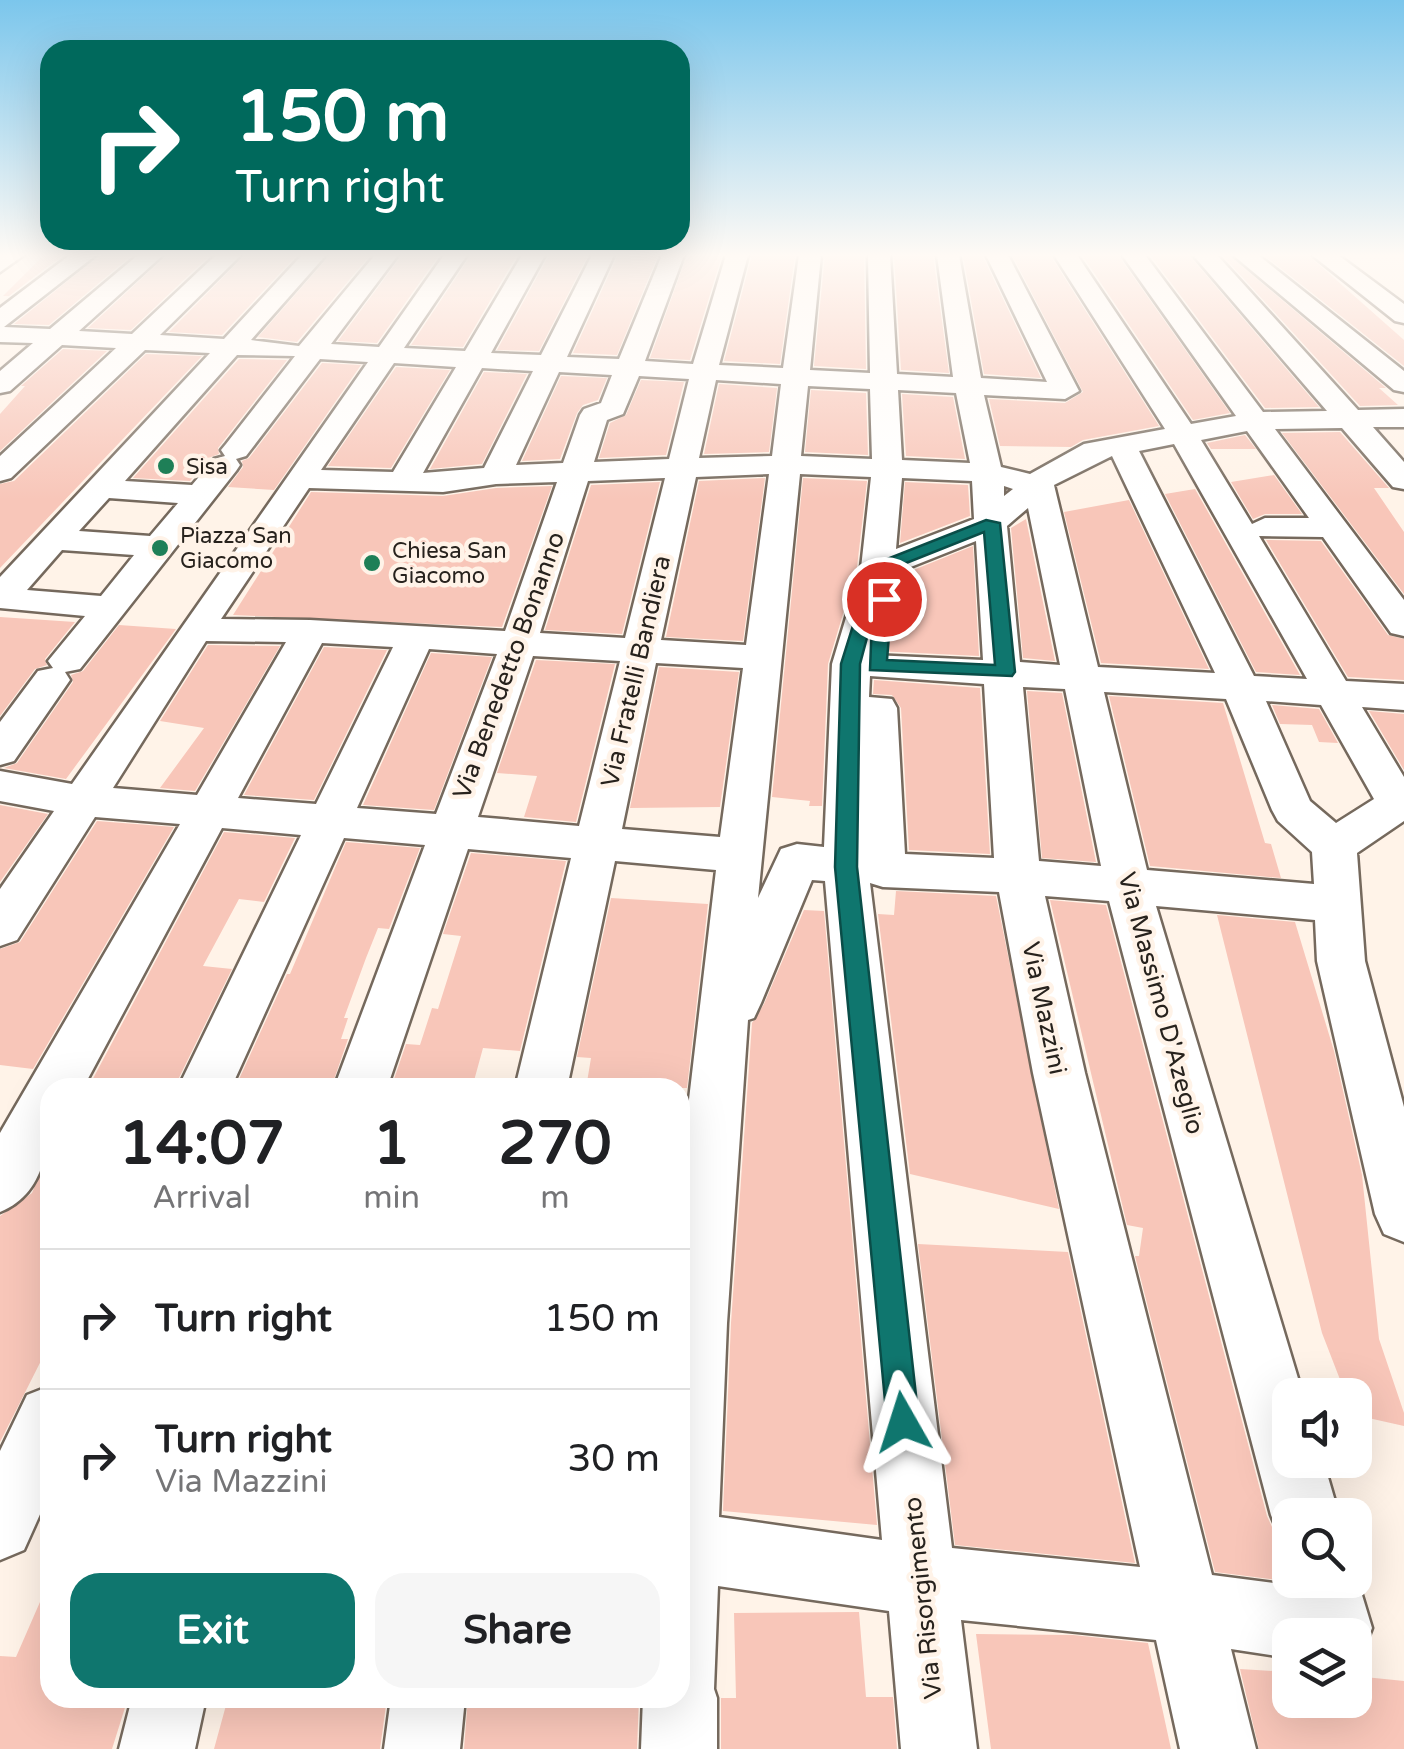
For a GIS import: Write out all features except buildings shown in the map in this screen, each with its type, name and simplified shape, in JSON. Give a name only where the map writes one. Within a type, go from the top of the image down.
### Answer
[{"type":"street","points":[[48,337],[687,371]]},
{"type":"street","points":[[0,385],[55,337]]},
{"type":"street","points":[[0,472],[144,337]]},
{"type":"street","points":[[0,598],[240,337]]},
{"type":"street","points":[[0,751],[59,670],[230,457],[311,337]]},
{"type":"street","points":[[0,926],[86,801],[195,630],[400,337]]},
{"type":"street","points":[[402,483],[487,337]]},
{"type":"street","points":[[496,476],[563,337]]},
{"type":"street","name":"Via Benedetto Bonanno","points":[[363,1078],[519,644],[594,415],[613,408],[641,337]]},
{"type":"street","name":"Via Fratelli Bandiera","points":[[543,1078],[594,843],[714,337]]},
{"type":"street","points":[[690,1424],[718,1046],[801,337]]},
{"type":"street","name":"Via Risorgimento","points":[[864,869],[887,470],[882,337]]},
{"type":"street","name":"Via Mazzini","points":[[961,337],[987,473],[1018,876],[1058,1073],[1218,1749]]},
{"type":"street","points":[[1037,337],[1067,396],[1108,447],[1242,690],[1293,810],[1334,846],[1341,961],[1404,1214]]},
{"type":"street","points":[[1119,337],[1181,431],[1331,691],[1401,802],[1334,846]]},
{"type":"street","points":[[1193,337],[1404,625]]},
{"type":"street","points":[[1278,337],[1404,480]]},
{"type":"street","points":[[1345,337],[1404,384]]},
{"type":"street","points":[[721,372],[968,385],[1067,396]]},
{"type":"street","points":[[881,584],[992,523],[1050,473],[1108,447],[1181,431],[1256,421],[1404,418]]},
{"type":"street","points":[[301,479],[442,483],[496,476],[787,464],[987,473],[1039,486]]},
{"type":"street","name":"Via Massimo D'Azeglio","points":[[1039,486],[1128,887],[1300,1498]]},
{"type":"street","points":[[98,488],[200,495]]},
{"type":"street","points":[[1265,528],[1333,527]]},
{"type":"street","points":[[0,555],[44,548],[158,547]]},
{"type":"street","name":"Via Risorgimento","points":[[881,584],[851,664],[920,1580],[939,1749]]},
{"type":"street","points":[[0,598],[110,607]]},
{"type":"street","points":[[195,630],[310,632],[764,658]]},
{"type":"street","points":[[62,1078],[310,632]]},
{"type":"street","points":[[209,1078],[416,638]]},
{"type":"street","points":[[877,666],[1404,698]]},
{"type":"street","points":[[0,786],[86,801],[738,854]]},
{"type":"street","points":[[718,1046],[798,861],[1338,904]]},
{"type":"street","points":[[0,1185],[40,1115]]},
{"type":"street","points":[[0,1526],[32,1453]]},
{"type":"street","points":[[690,1547],[920,1580],[1187,1607],[1330,1604]]},
{"type":"street","points":[[157,1749],[167,1708]]},
{"type":"street","points":[[422,1749],[427,1708]]},
{"type":"street","points":[[679,1749],[680,1708]]},
{"type":"place","name":"Sisa","points":[[166,466]]},
{"type":"place","name":"Piazza San Giacomo","points":[[160,548]]},
{"type":"place","name":"Chiesa San Giacomo","points":[[372,563]]},
{"type":"route","points":[[884,599],[877,666],[1005,672],[992,523],[878,568],[851,664],[846,867],[903,1422]]}]
